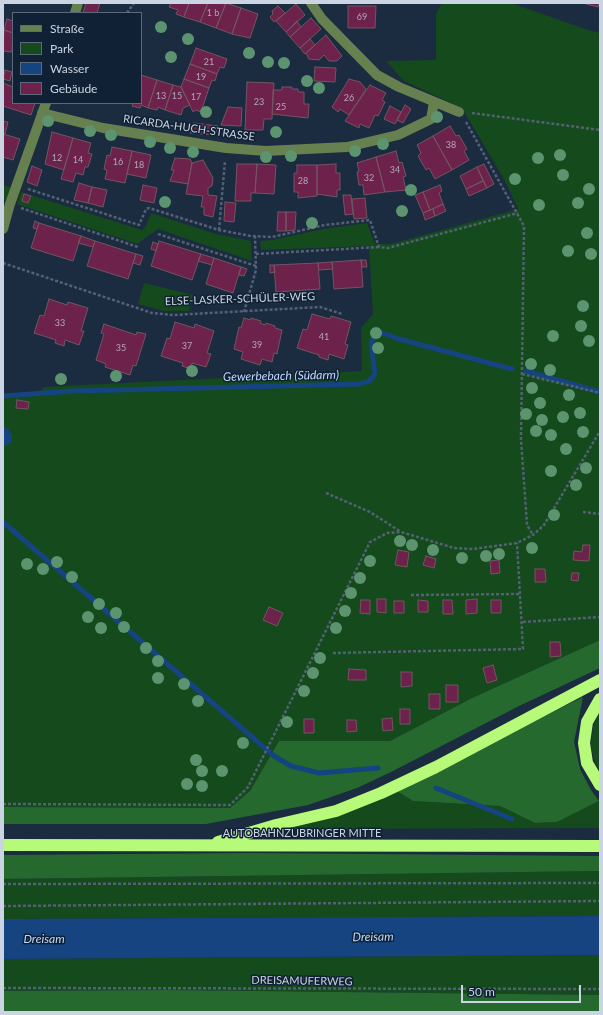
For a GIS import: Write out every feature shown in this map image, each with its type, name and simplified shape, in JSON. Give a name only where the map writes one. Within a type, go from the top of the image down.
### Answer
[{"type":"highway","points":[[206,845],[276,825],[336,811],[381,793],[436,767],[600,680]]},
{"type":"highway","points":[[600,699],[587,722],[584,743],[587,763],[600,785]]},
{"type":"highway","name":"AUTOBAHNZUBRINGER MITTE","points":[[3,845],[600,846]]},
{"type":"street","points":[[311,3],[322,19],[377,75],[459,112]]},
{"type":"street","name":"RICARDA-HUCH-STRASSE","points":[[42,113],[103,128],[226,148],[266,151],[347,147],[398,135],[430,119],[434,102]]},
{"type":"street","points":[[3,229],[16,186],[46,104]]},
{"type":"path","points":[[127,12],[134,3]]},
{"type":"path","points":[[459,112],[600,130]]},
{"type":"path","points":[[459,112],[518,213],[524,226],[525,241],[521,446],[527,525],[533,535]]},
{"type":"path","points":[[220,230],[226,148]]},
{"type":"path","points":[[16,186],[140,225],[146,209],[149,208],[220,230],[255,236],[272,237],[326,225],[370,220],[379,247]]},
{"type":"path","points":[[10,204],[138,247]]},
{"type":"path","points":[[256,254],[379,247],[388,248],[518,213]]},
{"type":"path","points":[[158,234],[256,266]]},
{"type":"path","points":[[244,312],[256,266],[255,236]]},
{"type":"path","name":"ELSE-LASKER-SCHÜLER-WEG","points":[[3,263],[152,313],[173,315],[320,307],[342,314]]},
{"type":"path","points":[[522,374],[600,393]]},
{"type":"path","points":[[326,493],[370,512],[401,532],[454,548],[473,549],[518,544],[533,535],[544,525],[600,431]]},
{"type":"path","points":[[583,512],[600,514]]},
{"type":"path","points":[[3,804],[230,805],[248,787],[370,542],[387,533],[401,532]]},
{"type":"path","points":[[333,653],[523,649],[518,544]]},
{"type":"path","points":[[411,595],[521,594]]},
{"type":"path","points":[[522,622],[600,617]]},
{"type":"path","points":[[3,884],[600,883]]},
{"type":"path","points":[[3,906],[600,901]]},
{"type":"path","name":"DREISAMUFERWEG","points":[[3,988],[600,989]]},
{"type":"green space","points":[[442,3],[511,3],[600,33],[600,640],[472,698],[390,741],[279,741],[250,791],[230,808],[3,807],[3,397],[37,395],[44,387],[362,371],[361,328],[373,314],[369,246],[261,250],[260,241],[272,240],[323,229],[367,223],[375,244],[391,244],[518,209],[505,181],[462,108],[404,81],[386,61],[436,60],[436,14]]},
{"type":"green space","points":[[3,185],[12,188],[8,201],[3,199]]},
{"type":"green space","points":[[21,192],[142,230],[146,226],[151,213],[216,234],[251,241],[252,261],[158,229],[137,244],[17,204]]},
{"type":"green space","points":[[144,283],[193,295],[189,311],[164,311],[138,304]]},
{"type":"green space","points":[[600,640],[600,668],[519,706],[357,788],[308,805],[206,824],[3,824],[3,807],[230,808],[250,791],[279,741],[390,741],[472,698]]},
{"type":"green space","points":[[583,697],[574,742],[580,769],[591,790],[599,801],[557,822],[535,823],[500,806],[413,801],[395,790]]},
{"type":"green space","points":[[600,711],[600,772],[594,760],[591,745],[593,727]]},
{"type":"green space","points":[[395,790],[413,801],[500,806],[535,823],[557,822],[599,801],[600,828],[291,829],[288,827]]},
{"type":"green space","points":[[252,853],[600,856],[600,871],[3,879],[3,855]]},
{"type":"green space","points":[[600,871],[600,916],[3,919],[3,879]]},
{"type":"green space","points":[[600,955],[600,995],[169,990],[3,991],[3,959]]},
{"type":"green space","points":[[169,990],[600,995],[600,1012],[3,1012],[3,991]]},
{"type":"water","points":[[3,426],[8,429],[12,436],[11,442],[6,446],[3,446]]},
{"type":"water","name":"Dreisam","points":[[600,916],[600,955],[3,959],[3,919]]},
{"type":"building","points":[[86,3],[100,3],[97,12],[83,12]]},
{"type":"building","points":[[171,3],[189,3],[184,17],[176,14],[178,10],[169,7]]},
{"type":"building","points":[[189,3],[208,3],[200,22],[184,17]]},
{"type":"building","points":[[208,3],[226,3],[216,28],[200,22]]},
{"type":"building","points":[[226,3],[241,8],[232,34],[216,28]]},
{"type":"building","points":[[586,3],[599,3],[598,7]]},
{"type":"building","points":[[296,4],[305,15],[286,32],[276,21]]},
{"type":"building","points":[[278,6],[285,13],[274,22],[270,17],[273,14],[272,11]]},
{"type":"building","points":[[348,6],[376,6],[375,28],[348,28]]},
{"type":"building","points":[[241,8],[258,14],[250,38],[232,34]]},
{"type":"building","points":[[311,18],[321,29],[300,48],[290,37]]},
{"type":"building","points":[[7,19],[12,21],[12,33],[4,30]]},
{"type":"building","points":[[297,21],[301,27],[290,37],[286,32]]},
{"type":"building","points":[[4,30],[12,33],[12,52],[3,51]]},
{"type":"building","points":[[326,35],[342,56],[337,61],[329,61],[324,55],[319,60],[309,59],[306,53]]},
{"type":"building","points":[[310,39],[315,45],[305,54],[300,48]]},
{"type":"building","points":[[196,48],[227,59],[224,68],[220,67],[217,74],[190,64]]},
{"type":"building","points":[[190,64],[217,74],[215,81],[212,80],[209,88],[184,79]]},
{"type":"building","points":[[315,67],[336,68],[335,82],[314,81]]},
{"type":"building","points":[[5,70],[12,72],[10,81],[3,79]]},
{"type":"building","points":[[142,75],[157,80],[148,108],[141,105],[140,108],[132,106],[133,104],[142,104]]},
{"type":"building","points":[[184,79],[209,88],[201,112],[196,110],[193,112],[181,87]]},
{"type":"building","points":[[349,79],[360,82],[366,89],[349,115],[340,109],[338,112],[332,107]]},
{"type":"building","points":[[157,80],[173,85],[165,110],[158,107],[157,110],[148,108]]},
{"type":"building","points":[[247,82],[274,83],[272,119],[264,119],[263,130],[245,130]]},
{"type":"building","points":[[3,83],[12,87],[12,104],[35,104],[31,115],[3,106]]},
{"type":"building","points":[[173,85],[181,87],[190,105],[183,108],[181,115],[165,110]]},
{"type":"building","points":[[370,85],[386,93],[382,100],[385,102],[378,116],[375,115],[369,128],[360,124],[359,128],[345,121]]},
{"type":"building","points":[[282,87],[292,87],[292,89],[298,89],[298,92],[304,92],[304,104],[309,104],[308,118],[272,114],[273,90],[282,90]]},
{"type":"building","points":[[405,105],[411,109],[403,123],[397,120]]},
{"type":"building","points":[[390,106],[401,112],[395,124],[384,119]]},
{"type":"building","points":[[228,107],[242,108],[241,126],[221,125]]},
{"type":"building","points":[[3,121],[8,122],[5,134],[3,134]]},
{"type":"building","points":[[194,123],[218,126],[215,135],[190,133]]},
{"type":"building","points":[[450,126],[456,136],[459,135],[467,149],[464,151],[469,160],[452,170],[433,136]]},
{"type":"building","points":[[52,132],[73,138],[64,170],[45,164]]},
{"type":"building","points":[[3,134],[20,139],[13,160],[3,157]]},
{"type":"building","points":[[433,136],[452,170],[435,179],[429,168],[426,170],[418,156],[421,153],[417,145]]},
{"type":"building","points":[[73,138],[91,143],[88,153],[92,154],[88,167],[85,167],[83,175],[76,173],[73,182],[61,179]]},
{"type":"building","points":[[112,147],[132,151],[125,183],[105,179],[107,170],[104,169],[107,155],[110,156]]},
{"type":"building","points":[[132,151],[151,155],[146,178],[127,174]]},
{"type":"building","points":[[396,151],[399,163],[402,162],[406,176],[403,177],[406,190],[385,192],[376,157]]},
{"type":"building","points":[[376,157],[385,192],[364,195],[363,185],[359,185],[357,172],[359,171],[357,163]]},
{"type":"building","points":[[175,158],[190,159],[192,163],[188,184],[170,181],[174,170],[171,170]]},
{"type":"building","points":[[203,160],[213,178],[212,186],[208,188],[208,195],[217,196],[213,217],[204,215],[204,207],[201,207],[203,196],[186,194],[192,163]]},
{"type":"building","points":[[237,164],[257,164],[255,193],[251,193],[251,201],[235,201]]},
{"type":"building","points":[[257,164],[276,165],[274,194],[255,193]]},
{"type":"building","points":[[336,164],[336,173],[340,173],[340,190],[337,190],[337,197],[317,194],[317,165]]},
{"type":"building","points":[[484,164],[494,184],[487,188],[477,167]]},
{"type":"building","points":[[297,165],[317,165],[317,196],[298,198],[298,192],[294,192],[294,173],[297,173]]},
{"type":"building","points":[[32,166],[42,170],[37,186],[27,182]]},
{"type":"building","points":[[477,167],[483,181],[466,189],[460,176]]},
{"type":"building","points":[[483,181],[487,188],[469,196],[466,189]]},
{"type":"building","points":[[79,183],[92,187],[88,203],[74,200]]},
{"type":"building","points":[[143,185],[157,188],[154,203],[140,200]]},
{"type":"building","points":[[440,185],[442,191],[439,193],[443,204],[430,210],[423,192]]},
{"type":"building","points":[[92,187],[107,190],[103,207],[88,203]]},
{"type":"building","points":[[423,192],[430,210],[423,213],[415,195]]},
{"type":"building","points":[[24,194],[31,196],[28,203],[22,201]]},
{"type":"building","points":[[343,195],[351,195],[353,214],[345,215]]},
{"type":"building","points":[[365,198],[367,218],[354,219],[352,199]]},
{"type":"building","points":[[225,202],[236,203],[234,222],[224,221]]},
{"type":"building","points":[[443,204],[446,211],[435,216],[433,209]]},
{"type":"building","points":[[433,209],[435,216],[425,220],[423,213]]},
{"type":"building","points":[[278,212],[286,212],[286,231],[277,231]]},
{"type":"building","points":[[286,212],[296,212],[295,230],[286,231]]},
{"type":"building","points":[[35,221],[39,223],[37,229],[33,228]]},
{"type":"building","points":[[39,223],[81,236],[73,261],[31,248]]},
{"type":"building","points":[[81,236],[95,241],[93,247],[78,243]]},
{"type":"building","points":[[95,241],[136,254],[128,279],[87,266]]},
{"type":"building","points":[[159,241],[201,254],[192,280],[151,266]]},
{"type":"building","points":[[153,242],[158,244],[156,251],[151,249]]},
{"type":"building","points":[[136,254],[143,256],[140,265],[133,263]]},
{"type":"building","points":[[201,254],[214,258],[212,265],[198,261]]},
{"type":"building","points":[[214,258],[241,267],[233,293],[206,284]]},
{"type":"building","points":[[361,260],[363,287],[334,289],[332,262]]},
{"type":"building","points":[[361,260],[366,260],[367,267],[362,267]]},
{"type":"building","points":[[332,262],[333,269],[319,270],[318,263]]},
{"type":"building","points":[[318,263],[320,289],[276,292],[274,265]]},
{"type":"building","points":[[270,265],[274,265],[275,272],[270,273]]},
{"type":"building","points":[[241,267],[247,269],[244,276],[239,275]]},
{"type":"building","points":[[49,299],[67,305],[68,302],[88,308],[81,331],[84,331],[79,345],[65,340],[64,346],[55,343],[56,340],[34,333],[40,315],[44,316]]},
{"type":"building","points":[[312,314],[330,319],[331,316],[351,322],[345,344],[348,345],[344,359],[329,354],[328,360],[319,357],[319,355],[297,348],[303,329],[307,330]]},
{"type":"building","points":[[244,318],[251,320],[251,318],[261,321],[260,323],[265,325],[266,323],[282,330],[277,354],[274,353],[272,362],[262,359],[260,365],[241,359],[243,352],[234,349],[239,327],[241,328]]},
{"type":"building","points":[[175,322],[194,328],[195,324],[214,331],[207,353],[211,354],[206,367],[192,363],[191,369],[182,366],[183,363],[161,356],[167,338],[170,339]]},
{"type":"building","points":[[104,324],[136,335],[137,332],[146,334],[136,366],[133,365],[130,375],[105,367],[106,364],[96,360],[104,334],[101,333]]},
{"type":"building","points":[[17,400],[29,402],[28,409],[16,408]]},
{"type":"building","points":[[583,545],[590,545],[589,561],[573,560],[574,551],[582,552]]},
{"type":"building","points":[[398,550],[409,552],[407,567],[395,565]]},
{"type":"building","points":[[426,556],[436,559],[434,568],[423,565]]},
{"type":"building","points":[[499,560],[500,573],[491,574],[490,561]]},
{"type":"building","points":[[535,569],[545,569],[546,582],[535,582]]},
{"type":"building","points":[[572,573],[579,573],[578,581],[571,580]]},
{"type":"building","points":[[377,599],[386,599],[386,613],[377,612]]},
{"type":"building","points":[[477,599],[477,613],[466,614],[466,600]]},
{"type":"building","points":[[361,600],[370,600],[370,614],[360,613]]},
{"type":"building","points":[[418,600],[428,601],[428,612],[418,612]]},
{"type":"building","points":[[443,600],[452,600],[453,614],[443,614]]},
{"type":"building","points":[[491,600],[501,600],[501,613],[491,613]]},
{"type":"building","points":[[394,601],[404,601],[404,613],[394,613]]},
{"type":"building","points":[[269,607],[283,613],[277,626],[263,620]]},
{"type":"building","points":[[550,642],[560,642],[561,656],[550,657]]},
{"type":"building","points":[[493,665],[497,680],[487,683],[483,668]]},
{"type":"building","points":[[349,669],[366,670],[366,680],[348,680]]},
{"type":"building","points":[[401,672],[412,672],[412,686],[401,687]]},
{"type":"building","points":[[446,685],[458,685],[458,702],[446,702]]},
{"type":"building","points":[[429,694],[440,694],[440,709],[429,709]]},
{"type":"building","points":[[400,709],[410,709],[410,724],[400,724]]},
{"type":"building","points":[[392,718],[393,730],[383,731],[382,719]]},
{"type":"building","points":[[304,719],[314,719],[314,733],[304,733]]},
{"type":"building","points":[[347,720],[356,720],[357,731],[347,732]]},
{"type":"waterway","name":"Gewerbebach (Südarm)","points":[[3,396],[74,391],[360,384],[369,381],[375,374],[371,342],[376,336],[383,333],[399,339],[512,369]]},
{"type":"waterway","name":"Gewerbebach (Südarm)","points":[[526,371],[600,392]]},
{"type":"waterway","points":[[3,522],[274,756],[291,766],[319,773],[378,768]]},
{"type":"waterway","points":[[436,788],[512,819]]}]
